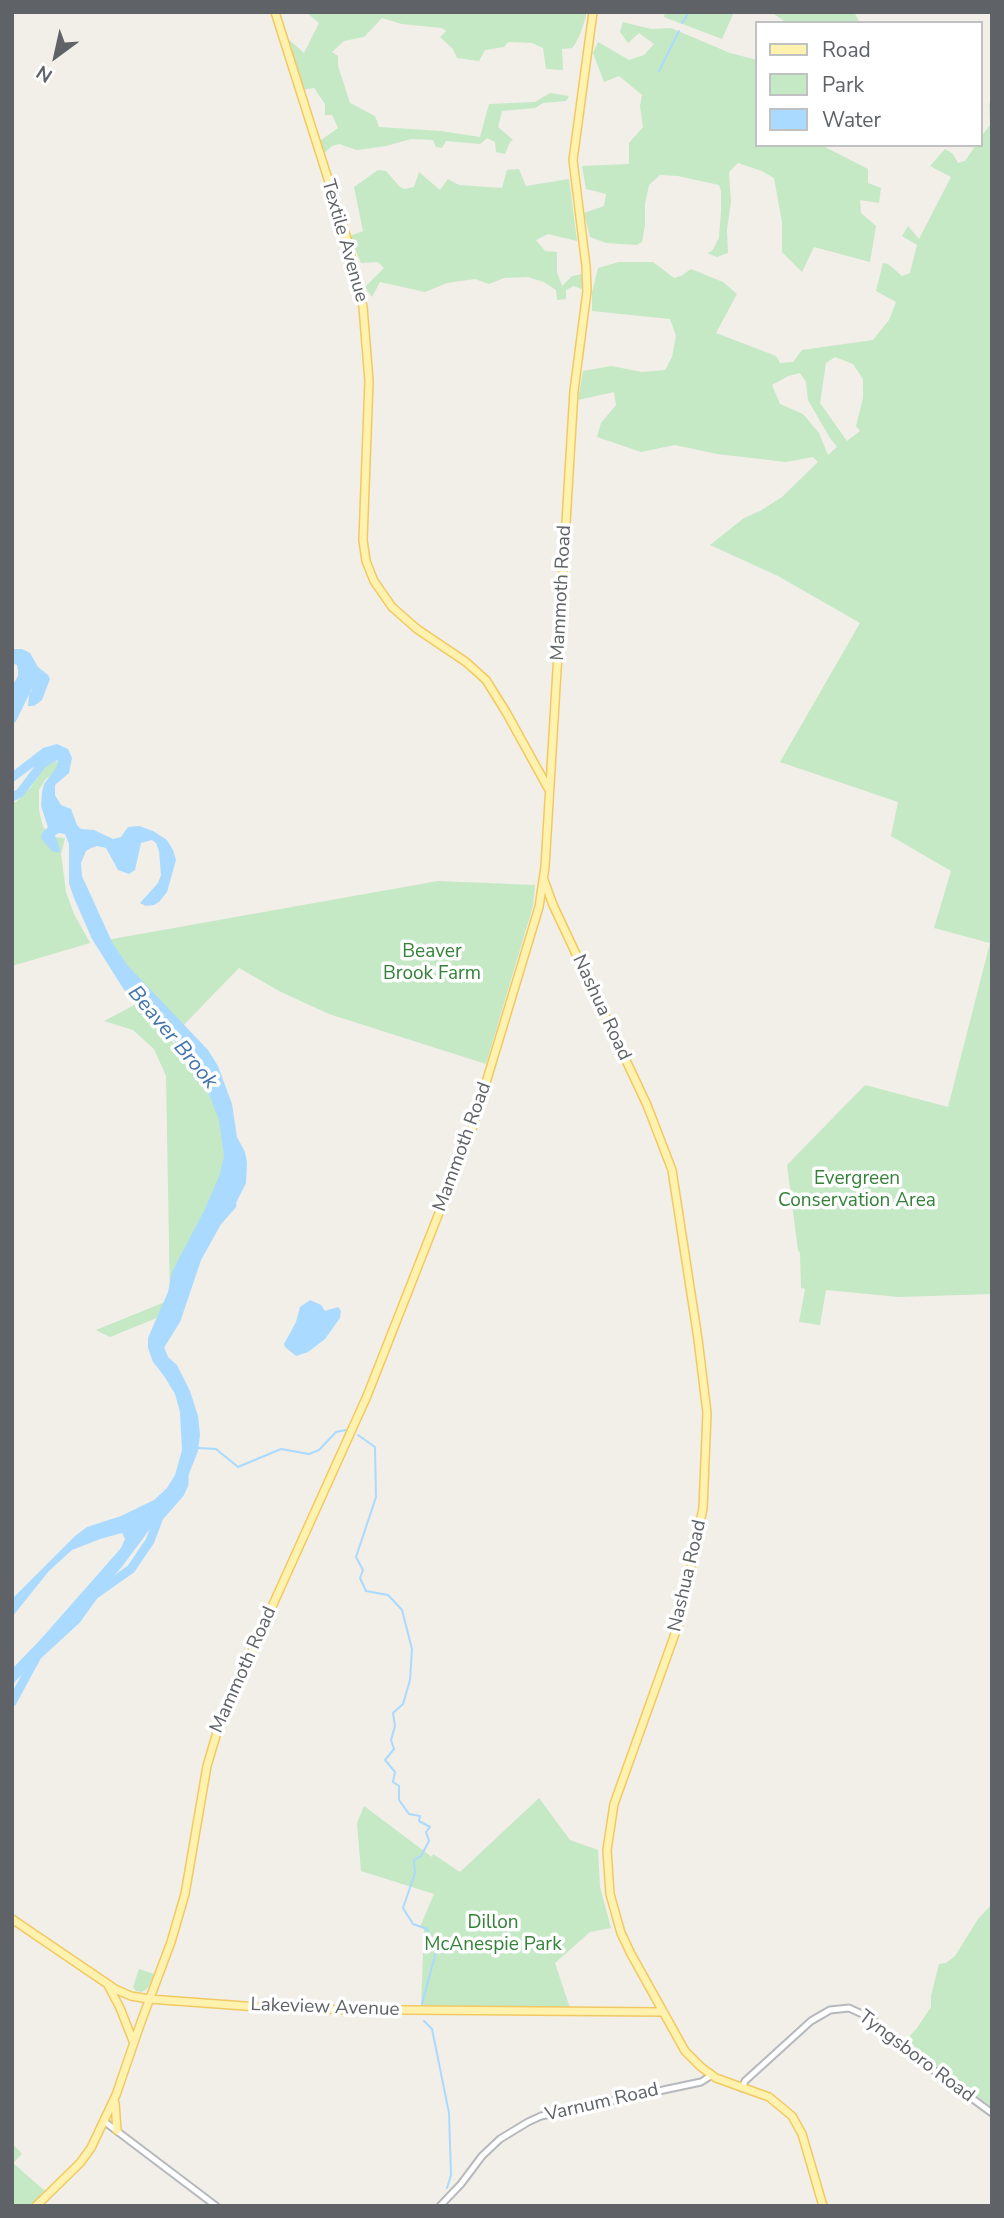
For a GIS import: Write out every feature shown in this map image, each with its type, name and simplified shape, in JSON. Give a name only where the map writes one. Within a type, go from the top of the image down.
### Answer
[{"type":"main road","name":"Textile Avenue","points":[[275,12],[348,242],[363,307],[369,381],[363,541],[366,561],[374,581],[391,607],[486,680],[538,770]]},
{"type":"main road","name":"Mammoth Road","points":[[36,2206],[80,2163],[91,2148],[115,2099],[171,1942],[185,1894],[207,1767],[220,1722],[362,1406],[472,1129],[539,907],[544,879],[574,391],[587,291],[573,160],[593,12]]},
{"type":"main road","points":[[549,791],[538,770],[544,769],[551,761]]},
{"type":"main road","name":"Nashua Road","points":[[544,879],[552,905],[666,1150],[676,1191],[705,1392],[707,1442],[703,1508],[681,1617],[614,1804],[607,1850],[610,1894],[621,1933],[685,2051],[712,2075],[769,2097],[792,2116],[805,2141],[823,2206]]},
{"type":"main road","name":"Lakeview Avenue","points":[[12,1919],[108,1985],[127,1995],[149,1999],[286,2009],[662,2012]]},
{"type":"main road","points":[[108,1985],[124,2015],[134,2043]]},
{"type":"main road","points":[[115,2099],[117,2130]]},
{"type":"street","name":"Tyngsboro Road","points":[[742,2088],[746,2081],[811,2021],[830,2010],[849,2008],[871,2018],[902,2047],[992,2113]]},
{"type":"street","name":"Varnum Road","points":[[440,2206],[482,2156],[500,2139],[528,2122],[541,2116],[701,2082],[712,2075]]},
{"type":"street","points":[[105,2122],[216,2206]]},
{"type":"green space","points":[[306,12],[587,12],[575,44],[572,48],[562,49],[563,70],[546,69],[543,48],[532,43],[508,42],[504,47],[485,50],[479,61],[457,58],[453,49],[440,37],[446,31],[442,28],[402,24],[382,18],[364,37],[344,41],[332,52],[338,56],[338,66],[350,103],[375,116],[379,127],[441,131],[480,137],[489,104],[535,102],[550,93],[569,96],[566,101],[543,103],[535,108],[502,111],[498,127],[513,140],[505,154],[496,152],[495,142],[487,138],[480,144],[446,141],[442,148],[436,147],[433,140],[411,139],[357,150],[339,144],[323,154],[317,143],[338,128],[332,115],[325,115],[325,104],[314,88],[302,90],[288,39],[304,53],[319,23]]},
{"type":"green space","points":[[665,12],[734,12],[722,39],[664,17]]},
{"type":"green space","points":[[771,12],[854,12],[859,21],[784,21]]},
{"type":"green space","points":[[623,22],[651,29],[671,28],[730,53],[755,59],[755,147],[825,147],[868,169],[868,183],[881,188],[879,203],[860,200],[861,213],[876,226],[870,262],[814,247],[802,272],[782,252],[782,222],[774,178],[738,163],[729,172],[731,202],[727,230],[728,253],[717,257],[707,253],[712,251],[719,238],[719,185],[678,176],[660,175],[649,185],[642,242],[637,245],[606,243],[590,237],[584,213],[604,206],[606,194],[586,189],[582,166],[629,164],[629,143],[643,127],[640,106],[642,95],[619,76],[604,82],[593,53],[598,42],[629,60],[644,55],[654,44],[639,33],[628,43],[620,32]]},
{"type":"green space","name":"Evergreen Conservation Area","points":[[992,99],[992,1294],[899,1297],[826,1290],[820,1325],[799,1322],[805,1289],[801,1288],[800,1253],[787,1165],[865,1085],[948,1107],[990,943],[934,928],[951,871],[891,836],[898,802],[780,762],[860,623],[778,576],[710,545],[744,518],[782,497],[818,462],[813,457],[786,462],[717,454],[675,445],[641,452],[597,437],[601,423],[616,405],[614,392],[578,400],[583,371],[611,366],[642,372],[665,370],[672,357],[676,336],[670,319],[592,311],[592,293],[598,268],[619,262],[653,262],[674,278],[691,269],[723,282],[737,294],[716,333],[776,356],[780,363],[793,362],[802,350],[873,340],[889,320],[896,302],[876,291],[883,263],[902,276],[910,273],[917,245],[902,236],[908,226],[919,239],[951,177],[930,166],[945,149],[953,154],[958,163],[965,161],[975,147],[983,147],[983,134],[990,125],[989,104]],"holes":[[[835,357],[853,364],[863,379],[863,398],[856,426],[860,431],[847,441],[820,403],[826,363]],[[800,373],[806,382],[808,400],[837,447],[828,455],[819,433],[803,414],[780,404],[772,385]]]},
{"type":"green space","points":[[519,169],[526,186],[569,179],[577,241],[548,234],[536,240],[545,251],[557,252],[557,272],[562,286],[572,276],[582,274],[584,290],[574,286],[566,290],[566,299],[557,300],[556,290],[544,282],[528,277],[504,278],[489,284],[475,279],[447,283],[425,292],[380,282],[372,297],[365,287],[384,268],[378,262],[361,263],[350,236],[363,231],[354,187],[378,170],[386,171],[405,189],[414,187],[419,172],[440,190],[448,179],[459,185],[502,188],[507,170]]},
{"type":"green space","points":[[56,761],[60,764],[58,769],[45,780],[39,790],[39,810],[43,827],[54,837],[65,838],[61,854],[66,892],[74,914],[90,943],[12,966],[12,803],[31,787],[45,766]]},
{"type":"green space","name":"Beaver Brook Farm","points":[[438,881],[535,885],[533,906],[486,1064],[329,1014],[281,992],[239,968],[173,1036],[101,941]]},
{"type":"green space","points":[[140,1002],[163,1032],[206,1077],[226,1121],[234,1184],[199,1237],[174,1311],[110,1337],[96,1330],[170,1300],[166,1076],[154,1049],[133,1030],[104,1021]]},
{"type":"green space","name":"Dillon McAnespie Park","points":[[539,1798],[570,1840],[598,1850],[600,1887],[611,1928],[590,1932],[555,1963],[570,2008],[421,2007],[424,1929],[420,1927],[434,1894],[361,1871],[357,1823],[364,1806],[432,1857],[433,1854],[460,1872]]},
{"type":"green space","points":[[992,1904],[992,2107],[904,2042],[931,2007],[939,1964],[946,1963],[955,1956],[978,1919]]},
{"type":"green space","points":[[139,1969],[154,1974],[148,1988],[142,1992],[133,1987]]},
{"type":"green space","points":[[12,2143],[22,2154],[13,2163],[45,2191],[30,2206],[12,2206]]},
{"type":"water","points":[[12,649],[22,649],[30,653],[38,667],[50,679],[42,700],[34,706],[28,706],[32,690],[30,685],[25,686],[12,710],[12,686],[18,676],[18,670],[17,665],[12,663]]},
{"type":"water","points":[[57,744],[68,749],[72,758],[69,773],[55,785],[55,795],[61,805],[71,809],[81,829],[94,830],[113,839],[121,837],[128,827],[139,826],[167,840],[173,850],[176,860],[167,892],[154,905],[146,906],[140,903],[158,883],[161,875],[159,851],[152,840],[141,843],[135,870],[129,874],[118,870],[106,848],[91,848],[86,851],[81,863],[82,876],[113,944],[128,966],[208,1050],[218,1066],[232,1104],[237,1137],[245,1152],[246,1183],[236,1203],[211,1225],[163,1338],[168,1357],[177,1365],[190,1391],[198,1416],[198,1451],[187,1479],[121,1568],[12,1685],[12,1669],[121,1548],[125,1539],[122,1533],[72,1550],[49,1571],[12,1617],[12,1599],[75,1536],[87,1527],[121,1516],[154,1500],[167,1488],[175,1475],[182,1450],[180,1412],[175,1394],[153,1362],[148,1338],[168,1292],[172,1272],[205,1209],[220,1174],[224,1156],[219,1120],[207,1089],[175,1042],[126,993],[92,939],[69,883],[69,844],[65,834],[55,835],[59,853],[52,851],[41,838],[48,827],[41,806],[42,792],[44,784],[56,768],[57,756],[50,757],[12,783],[12,772],[43,748]]},
{"type":"water","points":[[310,1300],[321,1305],[325,1311],[338,1307],[341,1311],[340,1318],[325,1339],[308,1352],[296,1356],[284,1344],[296,1322],[300,1307]]},
{"type":"waterway","points":[[682,23],[689,12]]},
{"type":"waterway","points":[[659,71],[679,31]]},
{"type":"waterway","name":"Beaver Brook","points":[[12,719],[33,676]]},
{"type":"waterway","name":"Beaver Brook","points":[[12,797],[20,793],[42,764],[55,756],[61,756],[62,759]]},
{"type":"waterway","name":"Beaver Brook","points":[[158,1349],[176,1320],[197,1258],[217,1222],[232,1205]]},
{"type":"waterway","points":[[198,1448],[216,1449],[238,1467],[281,1449],[309,1454],[319,1450],[336,1432],[346,1430]]},
{"type":"waterway","points":[[358,1435],[375,1447],[376,1497],[356,1557],[363,1570],[360,1578],[366,1591],[388,1595],[402,1610],[412,1649],[410,1680],[403,1704],[393,1713],[395,1726],[391,1740],[394,1749],[385,1760],[395,1772],[393,1782],[399,1786],[399,1800],[409,1814],[420,1816],[419,1821],[430,1827],[426,1832],[429,1841],[421,1856],[414,1860],[415,1873],[403,1908],[413,1924],[427,1929],[430,1946],[436,1952],[422,2004]]},
{"type":"waterway","name":"Beaver Brook","points":[[12,1702],[37,1656],[76,1620],[94,1595],[131,1569],[150,1541],[159,1517],[180,1493],[184,1475]]},
{"type":"waterway","points":[[424,2021],[432,2029],[449,2113],[451,2175],[447,2188]]}]
